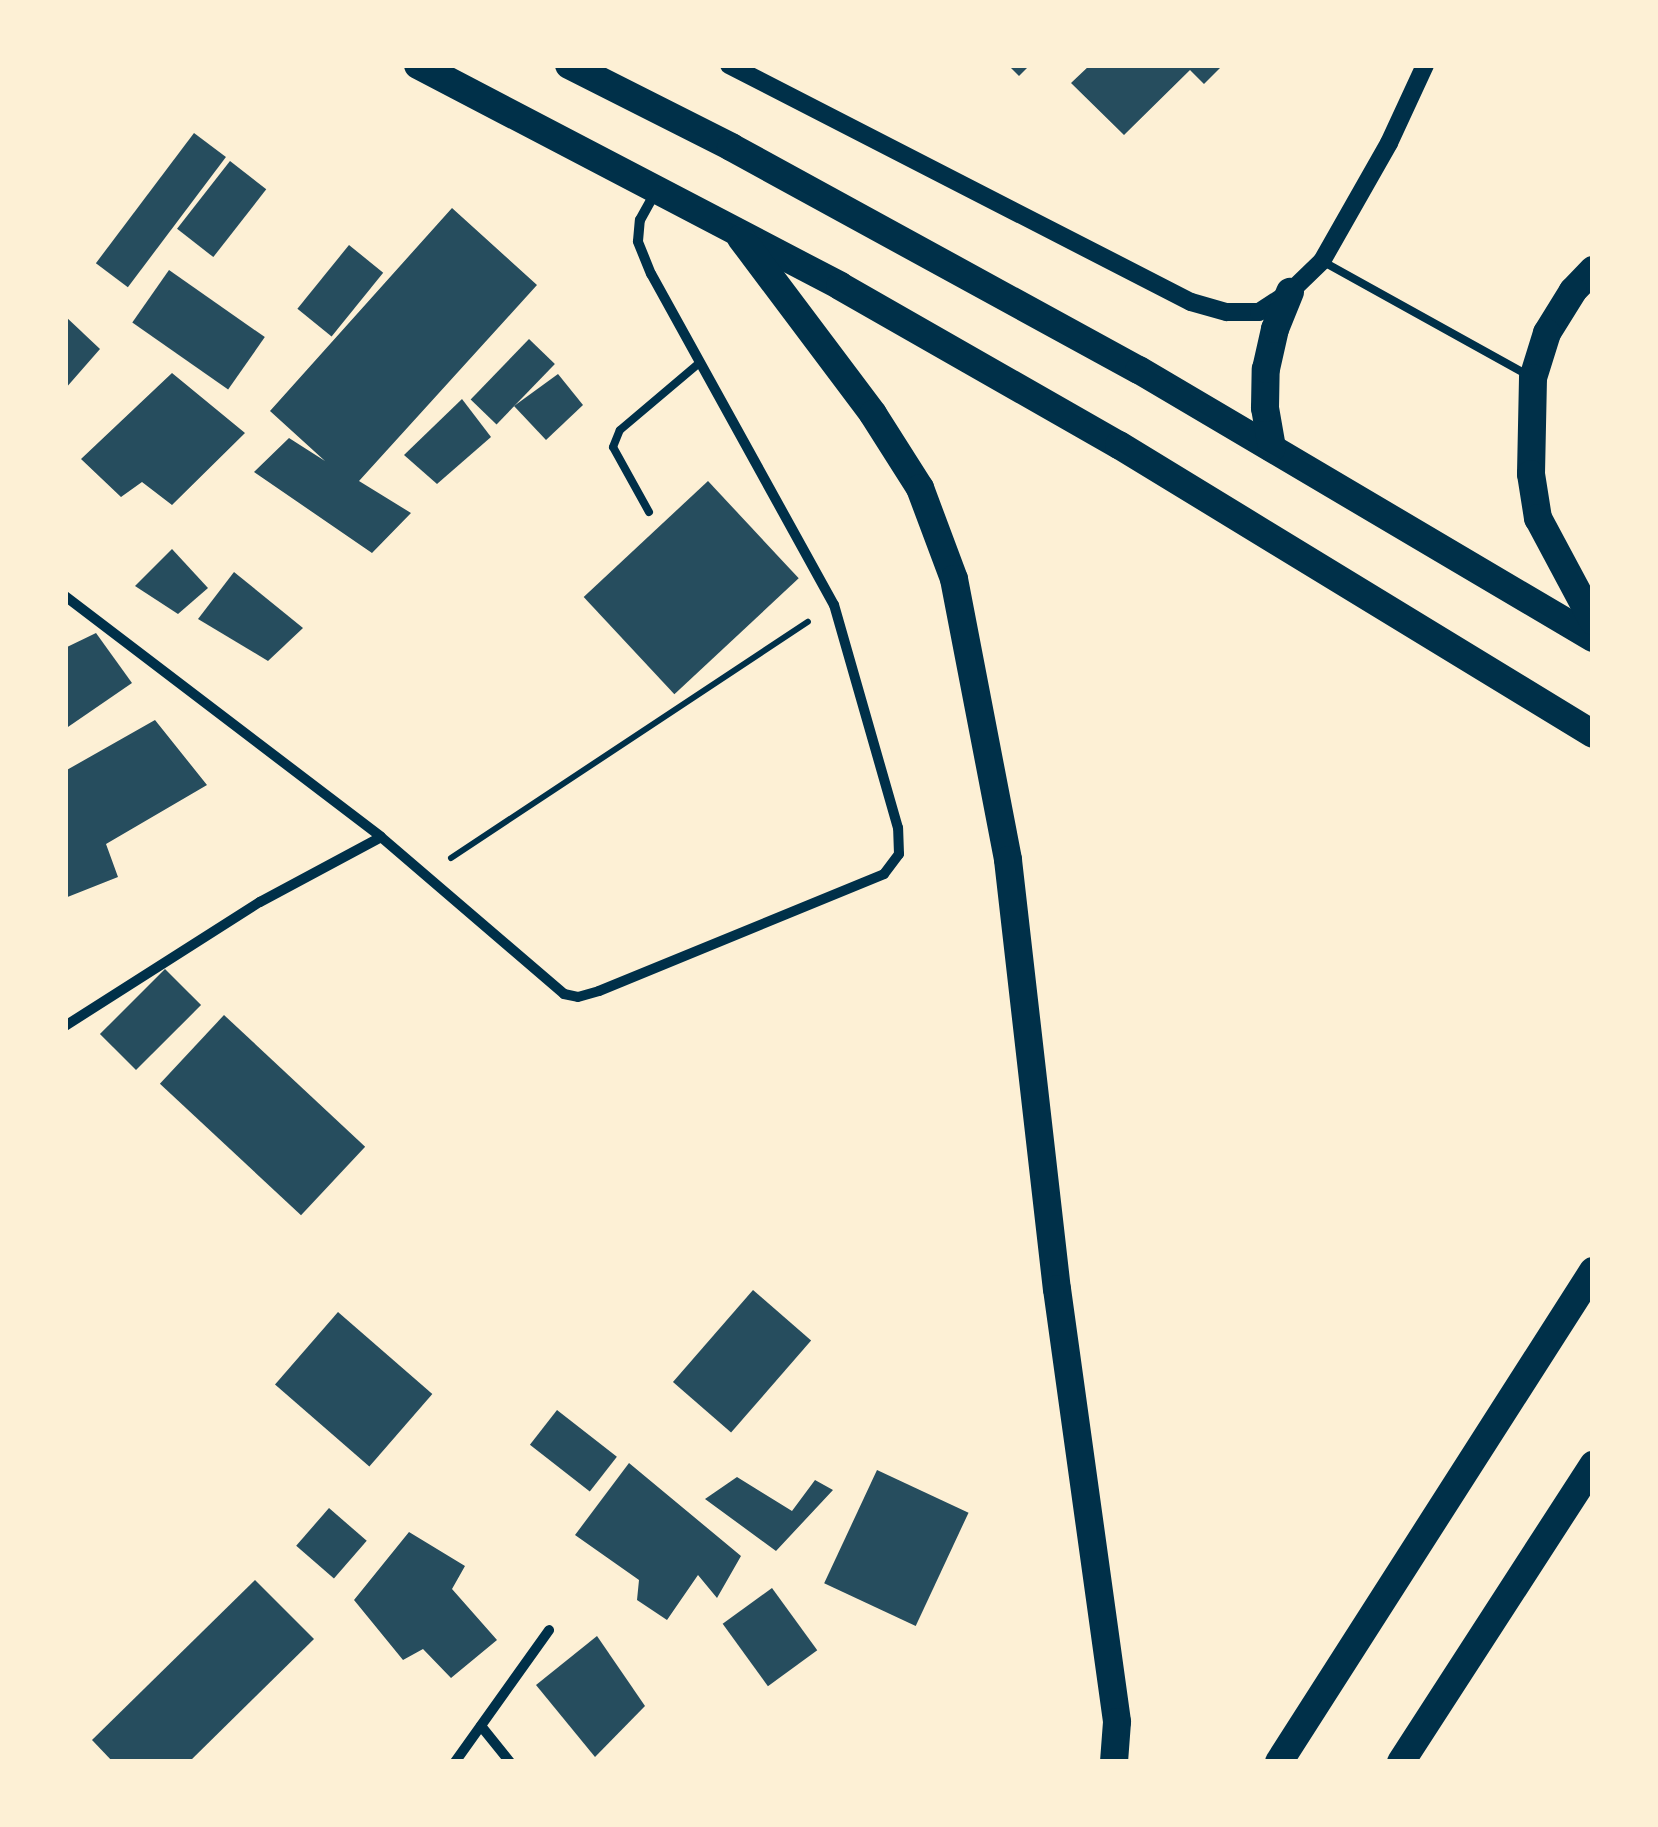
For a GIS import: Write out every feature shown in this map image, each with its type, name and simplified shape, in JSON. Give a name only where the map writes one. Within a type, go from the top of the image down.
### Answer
[{"type":"highway","points":[[418,65],[741,238],[840,286],[1119,445],[1593,734]]},
{"type":"highway","points":[[570,65],[764,164],[1139,370],[1593,638]]},
{"type":"highway","points":[[741,238],[874,414],[920,488],[954,578],[1008,860],[1057,1289],[1117,1722],[1114,1762]]},
{"type":"highway","points":[[1593,270],[1572,291],[1546,333],[1533,378],[1531,474],[1538,518],[1593,621]]},
{"type":"highway","points":[[1272,448],[1266,369],[1275,329],[1290,292]]},
{"type":"highway","points":[[1279,1762],[1593,1271]]},
{"type":"highway","points":[[1401,1762],[1593,1465]]},
{"type":"street","points":[[729,65],[1191,302],[1227,312],[1260,312],[1290,292],[1322,262],[1389,143],[1425,65]]},
{"type":"street","points":[[65,596],[381,837],[564,994],[578,997],[884,874],[899,854],[898,828],[834,605],[698,364],[638,241],[640,220],[656,191]]},
{"type":"street","points":[[65,1026],[260,902],[381,837]]},
{"type":"street","points":[[455,1762],[550,1630]]},
{"type":"street","points":[[481,1726],[510,1762]]},
{"type":"lane","points":[[1322,262],[1533,378]]},
{"type":"lane","points":[[650,512],[613,447],[620,430],[698,364]]},
{"type":"path","points":[[425,875],[834,605]]},
{"type":"building","points":[[1008,65],[1030,65],[1019,76]]},
{"type":"building","points":[[1090,65],[1223,65],[1204,84],[1190,70],[1124,135],[1071,83]]},
{"type":"building","points":[[194,133],[226,157],[128,287],[96,263]]},
{"type":"building","points":[[230,161],[266,189],[213,257],[177,229]]},
{"type":"building","points":[[452,208],[537,285],[359,481],[411,513],[372,553],[254,472],[289,438],[325,461],[270,411]]},
{"type":"building","points":[[349,245],[383,273],[332,336],[297,309]]},
{"type":"building","points":[[169,270],[265,337],[228,390],[132,322]]},
{"type":"building","points":[[65,316],[100,349],[65,389]]},
{"type":"building","points":[[529,339],[555,364],[497,424],[471,399]]},
{"type":"building","points":[[172,373],[245,433],[172,505],[142,482],[121,497],[81,459]]},
{"type":"building","points":[[558,374],[583,405],[546,440],[514,406]]},
{"type":"building","points":[[462,399],[491,437],[437,484],[404,455]]},
{"type":"building","points":[[708,481],[799,578],[674,694],[584,597]]},
{"type":"building","points":[[172,549],[208,588],[178,614],[135,586]]},
{"type":"building","points":[[234,572],[303,628],[268,661],[198,619]]},
{"type":"building","points":[[96,633],[132,683],[65,729],[65,648]]},
{"type":"building","points":[[155,720],[207,785],[106,844],[118,877],[65,898],[65,771]]},
{"type":"building","points":[[165,969],[201,1005],[136,1070],[100,1034]]},
{"type":"building","points":[[224,1015],[365,1147],[301,1215],[160,1084]]},
{"type":"building","points":[[753,1290],[811,1341],[731,1433],[673,1382]]},
{"type":"building","points":[[338,1312],[432,1394],[369,1466],[275,1384]]},
{"type":"building","points":[[557,1410],[617,1457],[590,1491],[530,1445]]},
{"type":"building","points":[[629,1463],[741,1556],[717,1598],[698,1575],[667,1620],[637,1600],[639,1580],[575,1535]]},
{"type":"building","points":[[877,1470],[969,1513],[916,1626],[824,1583]]},
{"type":"building","points":[[737,1477],[792,1511],[815,1480],[833,1490],[776,1551],[705,1499]]},
{"type":"building","points":[[329,1508],[367,1541],[334,1579],[296,1546]]},
{"type":"building","points":[[409,1532],[465,1566],[452,1589],[497,1640],[451,1678],[423,1649],[403,1660],[354,1600]]},
{"type":"building","points":[[255,1580],[314,1639],[189,1762],[113,1762],[92,1740]]},
{"type":"building","points":[[772,1588],[817,1650],[768,1686],[723,1624]]},
{"type":"building","points":[[597,1636],[645,1706],[595,1757],[536,1685]]}]
